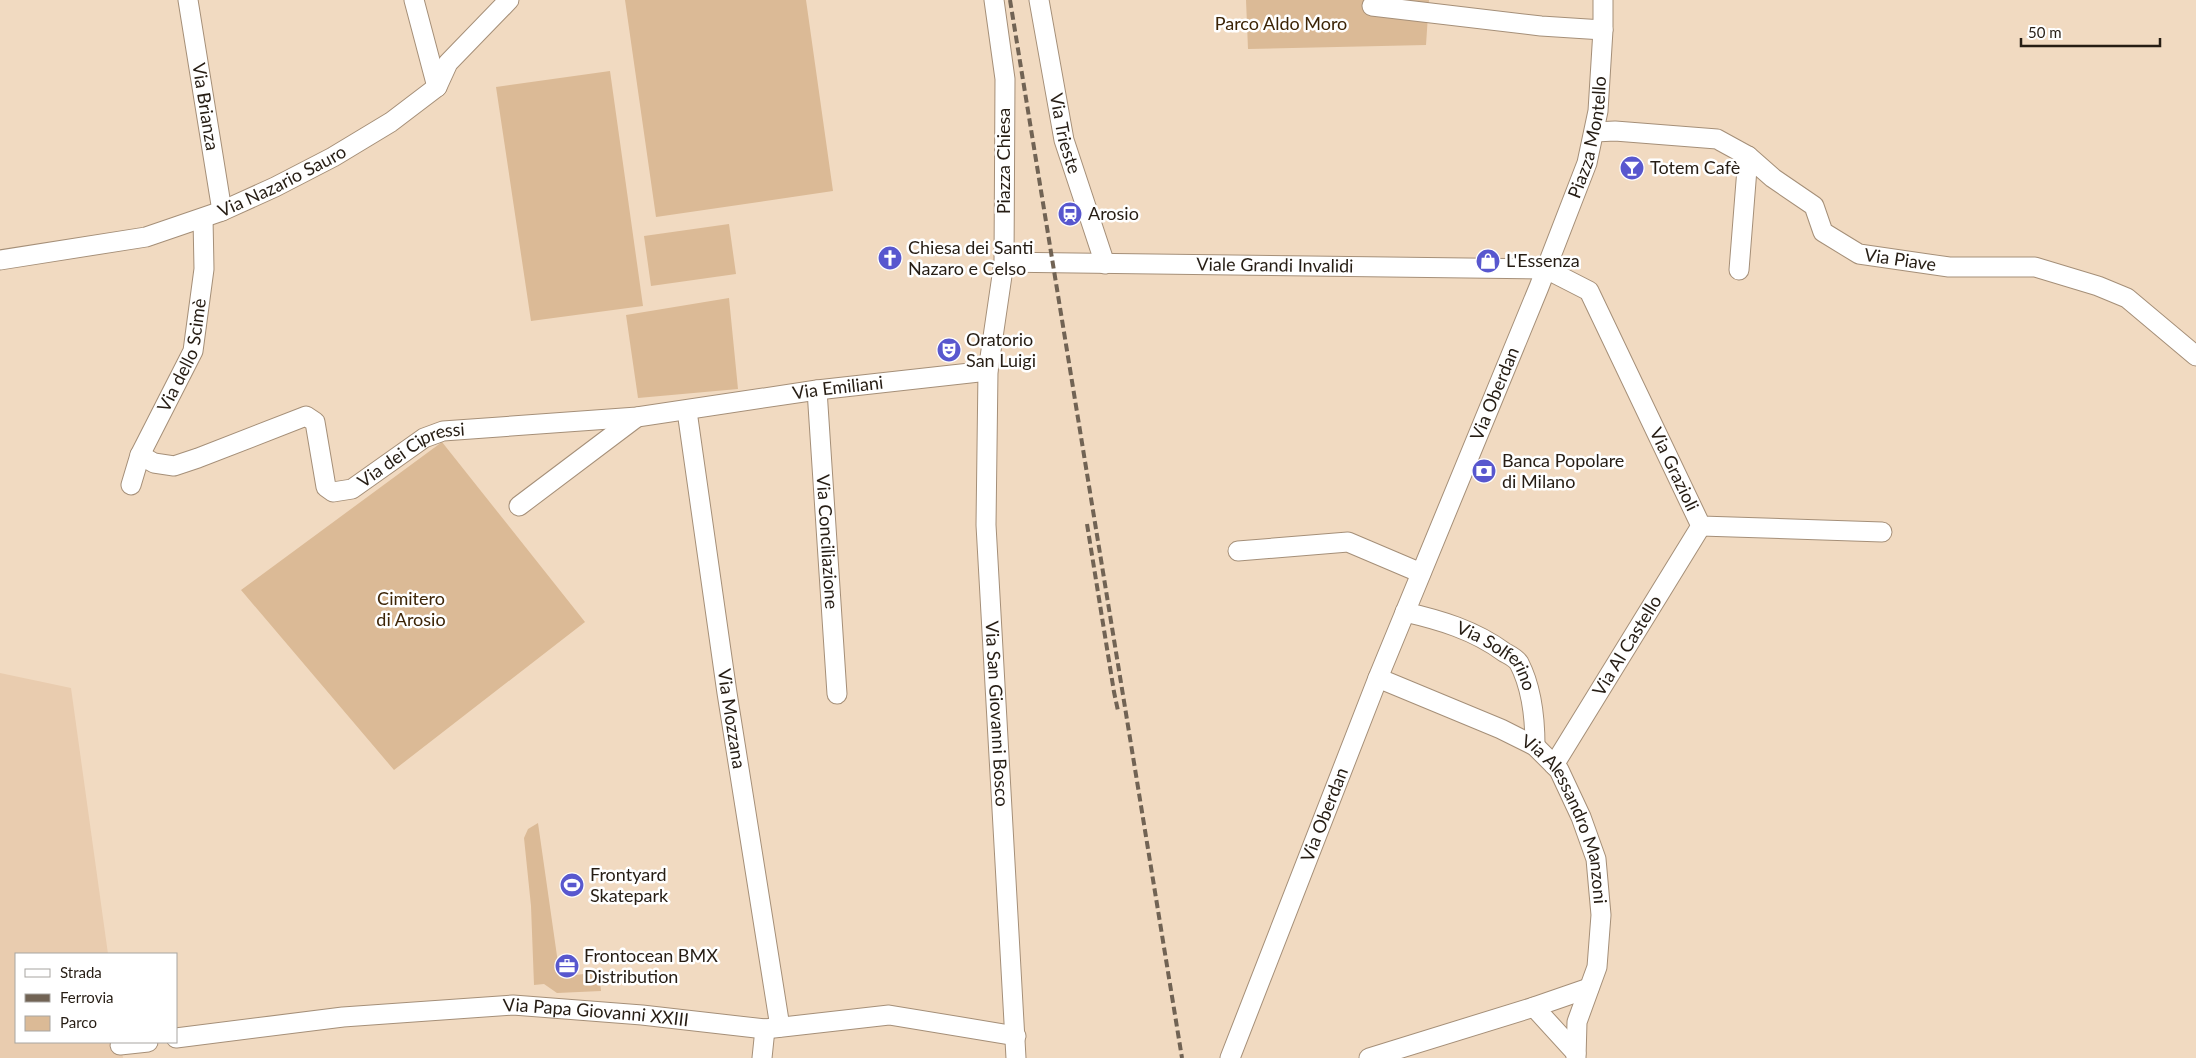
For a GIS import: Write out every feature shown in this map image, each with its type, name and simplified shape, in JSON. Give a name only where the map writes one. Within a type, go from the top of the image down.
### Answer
[{"type":"street","name":"Via Brianza","points":[[188,0],[222,211]]},
{"type":"street","points":[[414,0],[437,87]]},
{"type":"street","name":"Via Nazario Sauro","points":[[0,260],[146,237],[222,211],[333,157],[391,122],[437,87],[448,63],[509,0]]},
{"type":"street","name":"Piazza Chiesa","points":[[988,371],[1004,262],[1005,80],[994,0]]},
{"type":"street","name":"Via Trieste","points":[[1039,0],[1064,140],[1105,264]]},
{"type":"street","name":"Piazza Montello","points":[[1546,269],[1587,163],[1595,132],[1603,30],[1603,0]]},
{"type":"street","points":[[1372,6],[1541,26],[1603,30]]},
{"type":"street","name":"Via Piave","points":[[1595,132],[1615,131],[1717,139],[1748,156],[1773,178],[1814,206],[1824,232],[1859,254],[1949,266],[2035,267],[2098,286],[2127,298],[2196,356]]},
{"type":"street","points":[[1739,270],[1748,156]]},
{"type":"street","name":"Via dello Scimè","points":[[131,485],[140,455],[193,351],[204,269],[204,218]]},
{"type":"street","name":"Viale Grandi Invalidi","points":[[1004,262],[1546,269]]},
{"type":"street","name":"Via Grazioli","points":[[1546,269],[1589,291],[1701,526],[1882,532]]},
{"type":"street","name":"Via Oberdan","points":[[1230,1058],[1378,678],[1546,269]]},
{"type":"street","name":"Via Emiliani","points":[[687,411],[817,390],[988,371]]},
{"type":"street","name":"Via San Giovanni Bosco","points":[[988,371],[986,526],[1016,1058]]},
{"type":"street","name":"Via Conciliazione","points":[[817,390],[837,694]]},
{"type":"street","name":"Via dei Cipressi","points":[[140,455],[154,463],[174,466],[306,416],[315,422],[326,487],[333,492],[352,488],[424,438],[443,431],[637,417],[687,411]]},
{"type":"street","name":"Via Mozzana","points":[[687,411],[772,1028],[762,1058]]},
{"type":"street","points":[[519,506],[637,417]]},
{"type":"street","name":"Via Al Castello","points":[[1554,764],[1701,526]]},
{"type":"street","points":[[1238,552],[1348,542],[1421,573]]},
{"type":"street","name":"Via Solferino","points":[[1405,612],[1437,620],[1485,638],[1518,662],[1528,687],[1534,718],[1535,746]]},
{"type":"street","name":"Via Alessandro Manzoni","points":[[1378,678],[1501,729],[1535,746],[1559,770],[1581,817],[1596,859],[1602,915],[1597,967],[1577,1022],[1576,1055]]},
{"type":"street","points":[[1369,1058],[1590,988]]},
{"type":"street","name":"Via Papa Giovanni XXIII","points":[[178,1038],[343,1017],[512,1005],[772,1028],[889,1015],[1016,1036]]},
{"type":"street","points":[[1534,1007],[1576,1055]]},
{"type":"street","points":[[120,1045],[139,1043]]},
{"type":"shaded area","points":[[0,673],[71,688],[108,953],[15,953],[15,1043],[121,1043],[123,1058],[0,1058]]},
{"type":"green space","points":[[625,0],[806,0],[833,191],[656,217]]},
{"type":"green space","name":"Parco Aldo Moro","points":[[1246,0],[1429,0],[1426,45],[1248,49]]},
{"type":"green space","points":[[610,71],[643,306],[531,321],[496,87]]},
{"type":"green space","points":[[729,224],[736,274],[651,286],[644,236]]},
{"type":"green space","points":[[729,298],[738,389],[638,398],[626,315]]},
{"type":"green space","name":"Cimitero di Arosio","points":[[442,442],[585,622],[394,770],[241,590]]},
{"type":"green space","points":[[538,823],[560,977],[599,972],[601,991],[557,993],[544,984],[534,985],[531,906],[524,838],[528,829]]},
{"type":"railway","points":[[1010,0],[1182,1058]]},
{"type":"railway","points":[[1087,524],[1118,711]]},
{"type":"place","name":"Totem Cafè","points":[[1632,168]]},
{"type":"place","name":"Arosio","points":[[1070,214]]},
{"type":"place","name":"Chiesa dei Santi Nazaro e Celso","points":[[890,258]]},
{"type":"place","name":"L'Essenza","points":[[1488,261]]},
{"type":"place","name":"Oratorio San Luigi","points":[[949,350]]},
{"type":"place","name":"Banca Popolare di Milano","points":[[1484,471]]},
{"type":"place","name":"Frontyard Skatepark","points":[[572,885]]},
{"type":"place","name":"Frontocean BMX Distribution","points":[[567,966]]}]
